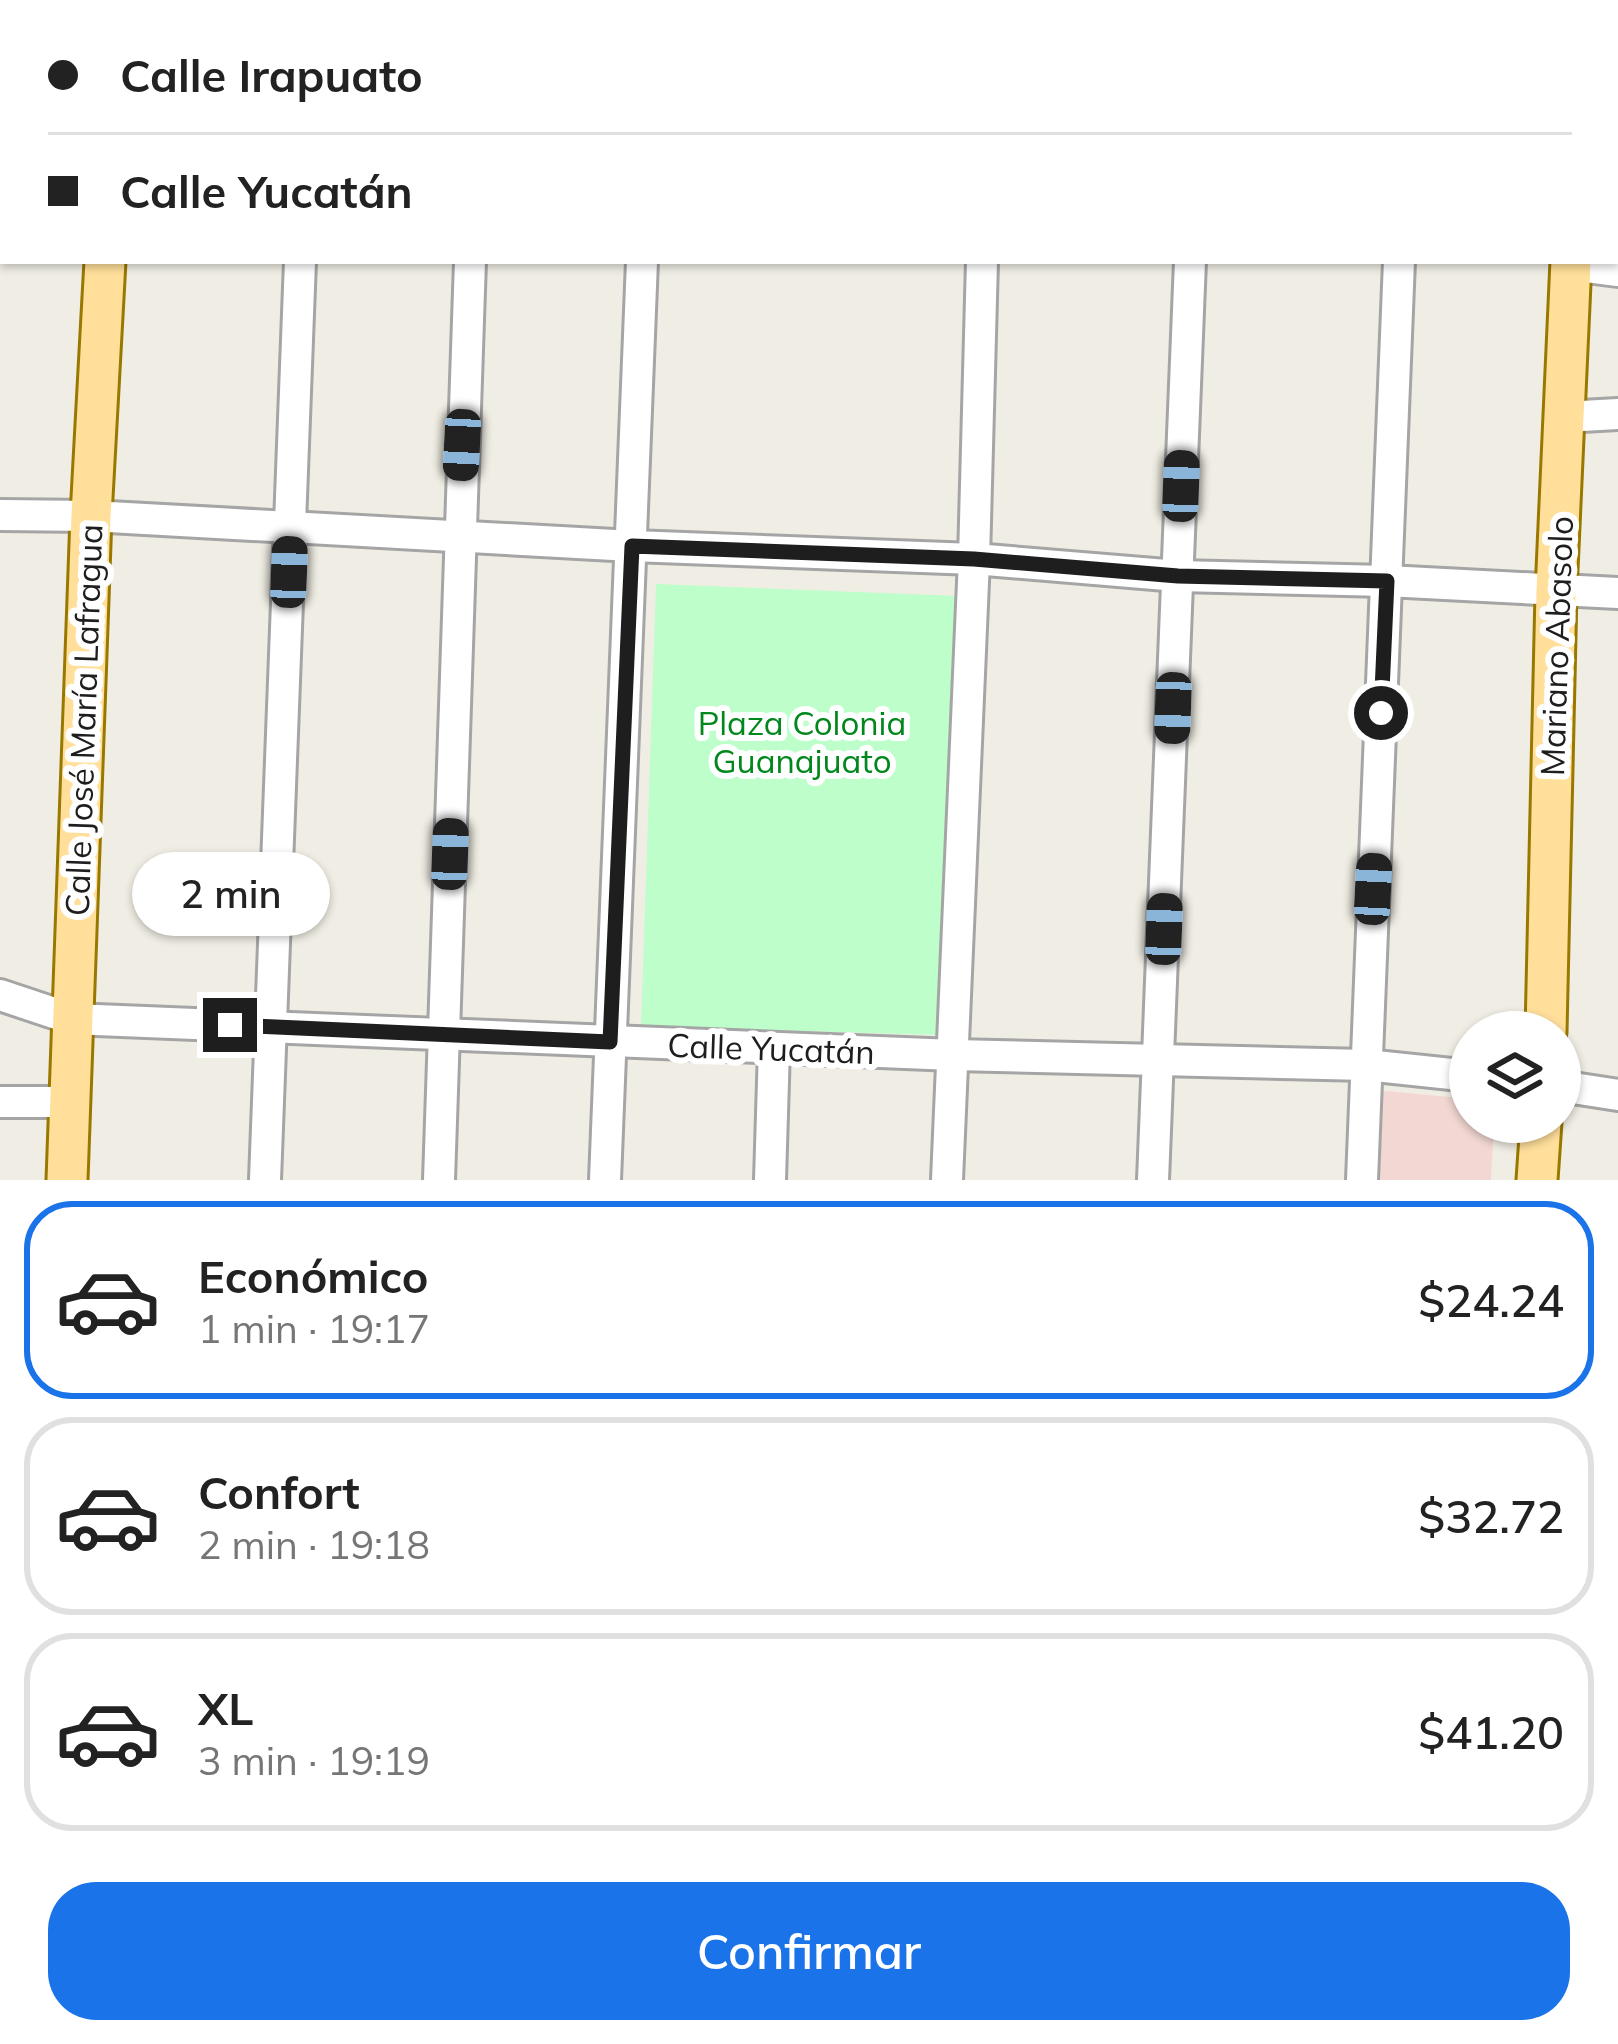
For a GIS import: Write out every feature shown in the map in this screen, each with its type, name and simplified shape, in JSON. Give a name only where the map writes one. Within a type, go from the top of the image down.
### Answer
[{"type":"main road","name":"Calle José María Lafragua","points":[[67,1180],[105,264]]},
{"type":"main road","name":"Mariano Abasolo","points":[[1546,1011],[1556,592],[1571,264]]},
{"type":"main road","points":[[1537,1180],[1540,1143]]},
{"type":"street","points":[[265,1180],[300,264]]},
{"type":"street","points":[[439,1180],[470,264]]},
{"type":"street","points":[[604,1180],[642,264]]},
{"type":"street","points":[[946,1180],[974,559],[982,264]]},
{"type":"street","points":[[1154,1180],[1190,264]]},
{"type":"street","points":[[1363,1180],[1399,264]]},
{"type":"street","points":[[1577,264],[1618,271]]},
{"type":"street","points":[[1564,417],[1618,414]]},
{"type":"street","points":[[0,515],[974,559],[1178,576],[1618,593]]},
{"type":"street","name":"Calle Yucatán","points":[[0,995],[72,1019],[954,1055],[1366,1065],[1449,1074]]},
{"type":"street","points":[[770,1180],[774,1048]]},
{"type":"street","points":[[1581,1089],[1618,1095]]},
{"type":"street","points":[[0,1102],[70,1102]]},
{"type":"shaded area","points":[[1376,1090],[1449,1097],[1449,1143],[1493,1143],[1491,1180],[1376,1180]]},
{"type":"green space","name":"Plaza Colonia Guanajuato","points":[[656,584],[959,596],[938,1035],[641,1026]]},
{"type":"route","points":[[230,1025],[610,1042],[632,546],[974,559],[1178,576],[1387,581],[1381,713]]}]
